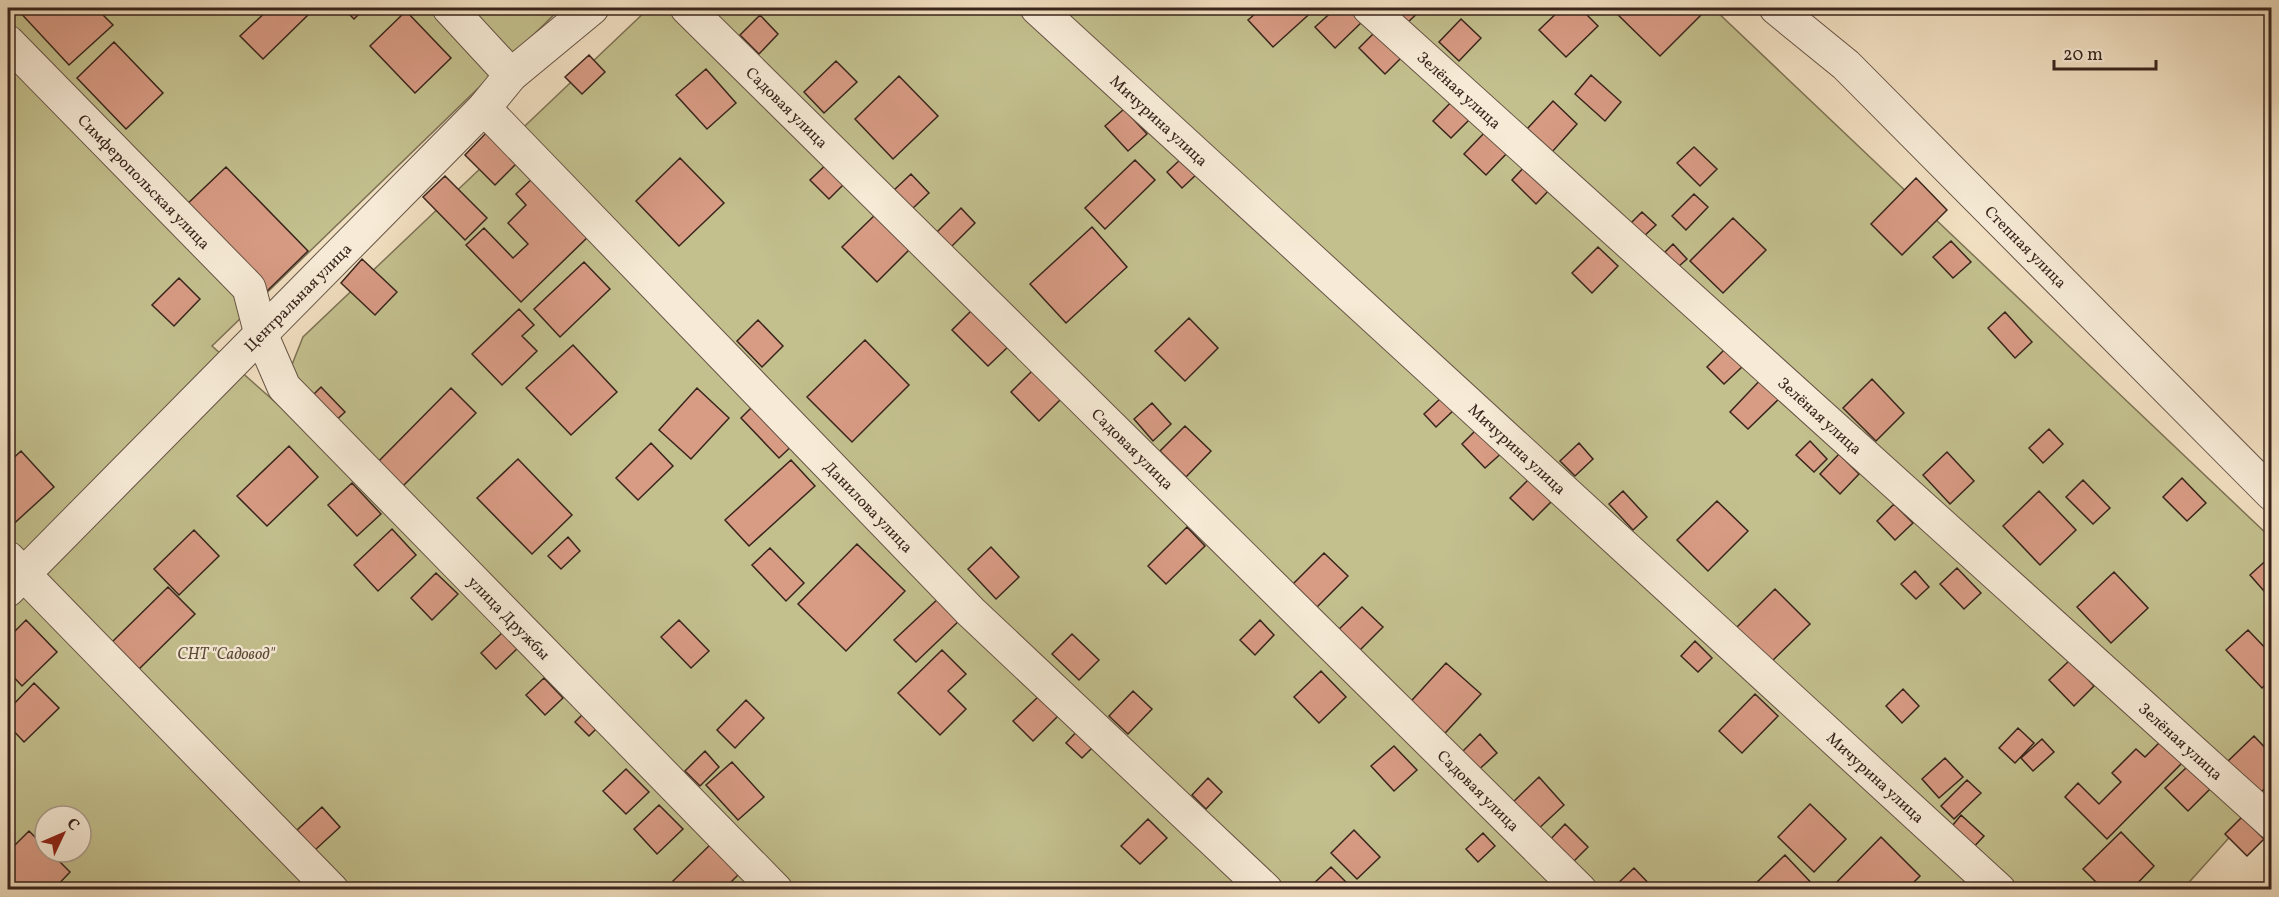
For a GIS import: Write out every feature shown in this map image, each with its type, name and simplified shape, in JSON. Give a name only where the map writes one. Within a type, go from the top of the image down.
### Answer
[{"type":"street","points":[[448,8],[511,75]]},
{"type":"street","name":"Центральная улица","points":[[13,574],[261,334],[484,108],[511,75],[592,8]]},
{"type":"street","name":"Садовая улица","points":[[687,8],[1580,890]]},
{"type":"street","name":"Мичурина улица","points":[[1037,8],[1999,890]]},
{"type":"street","name":"Зелёная улица","points":[[1369,8],[2271,824]]},
{"type":"street","name":"Степная улица","points":[[1776,8],[1846,65],[2271,494]]},
{"type":"street","name":"Симферопольская улица","points":[[8,42],[249,288],[261,334]]},
{"type":"street","name":"Данилова улица","points":[[484,108],[971,612],[1266,890]]},
{"type":"street","name":"улица Дружбы","points":[[261,334],[284,387],[776,890]]},
{"type":"street","points":[[13,574],[332,890]]},
{"type":"green space","name":"СНТ \"Садовод\"","points":[[8,8],[561,8],[212,346],[355,473],[763,889],[8,889]]},
{"type":"green space","points":[[649,8],[1713,8],[2271,538],[2271,791],[2183,889],[796,889],[353,450],[287,377],[303,337]]},
{"type":"building","points":[[16,8],[96,8],[113,25],[69,65]]},
{"type":"building","points":[[270,8],[301,8],[308,15],[263,59],[240,36]]},
{"type":"building","points":[[343,8],[365,8],[354,19]]},
{"type":"building","points":[[1262,8],[1316,8],[1273,47],[1248,20]]},
{"type":"building","points":[[1336,8],[1351,8],[1364,20],[1335,48],[1315,27]]},
{"type":"building","points":[[1390,8],[1423,8],[1406,24]]},
{"type":"building","points":[[1562,8],[1580,8],[1598,26],[1566,57],[1539,30]]},
{"type":"building","points":[[1611,8],[1708,8],[1660,56]]},
{"type":"building","points":[[406,11],[451,58],[415,93],[370,46]]},
{"type":"building","points":[[760,15],[778,34],[759,54],[740,35]]},
{"type":"building","points":[[1461,19],[1481,38],[1459,61],[1439,42]]},
{"type":"building","points":[[1380,27],[1406,53],[1385,74],[1359,48]]},
{"type":"building","points":[[114,42],[163,93],[126,129],[77,78]]},
{"type":"building","points":[[589,55],[605,72],[582,94],[565,77]]},
{"type":"building","points":[[836,61],[857,82],[824,113],[804,92]]},
{"type":"building","points":[[706,69],[736,103],[707,129],[676,95]]},
{"type":"building","points":[[1591,75],[1621,102],[1605,121],[1575,94]]},
{"type":"building","points":[[899,76],[938,116],[893,159],[855,119]]},
{"type":"building","points":[[1453,100],[1471,118],[1451,138],[1433,121]]},
{"type":"building","points":[[1553,101],[1577,124],[1552,152],[1527,129]]},
{"type":"building","points":[[1124,109],[1147,134],[1128,151],[1105,126]]},
{"type":"building","points":[[1487,130],[1509,151],[1486,175],[1464,154]]},
{"type":"building","points":[[487,132],[518,162],[495,185],[465,155]]},
{"type":"building","points":[[1694,147],[1717,169],[1700,186],[1677,163]]},
{"type":"building","points":[[680,158],[724,203],[679,246],[636,201]]},
{"type":"building","points":[[1182,158],[1197,174],[1182,188],[1167,172]]},
{"type":"building","points":[[832,159],[850,178],[829,199],[810,180]]},
{"type":"building","points":[[1135,160],[1155,180],[1105,229],[1085,208]]},
{"type":"building","points":[[1527,164],[1551,188],[1536,204],[1512,180]]},
{"type":"building","points":[[226,167],[308,251],[264,294],[182,209]]},
{"type":"building","points":[[911,174],[929,193],[911,210],[893,191]]},
{"type":"building","points":[[536,175],[592,233],[521,302],[466,245],[484,228],[513,258],[528,244],[508,223],[526,205],[516,194]]},
{"type":"building","points":[[445,176],[487,218],[465,240],[423,197]]},
{"type":"building","points":[[1916,178],[1947,210],[1902,255],[1871,224]]},
{"type":"building","points":[[1694,194],[1708,207],[1686,230],[1672,216]]},
{"type":"building","points":[[961,208],[975,223],[951,247],[937,232]]},
{"type":"building","points":[[1642,212],[1656,225],[1643,237],[1630,224]]},
{"type":"building","points":[[877,213],[911,248],[877,282],[842,247]]},
{"type":"building","points":[[1733,218],[1766,250],[1723,293],[1690,261]]},
{"type":"building","points":[[1092,227],[1127,267],[1066,323],[1030,284]]},
{"type":"building","points":[[1951,241],[1971,262],[1953,278],[1933,257]]},
{"type":"building","points":[[1673,244],[1687,259],[1678,267],[1665,252]]},
{"type":"building","points":[[1598,247],[1618,266],[1592,293],[1572,273]]},
{"type":"building","points":[[362,259],[397,292],[375,315],[341,283]]},
{"type":"building","points":[[584,262],[610,289],[560,337],[534,309]]},
{"type":"building","points":[[179,278],[200,299],[174,326],[152,305]]},
{"type":"building","points":[[519,309],[534,325],[522,336],[537,351],[502,385],[472,354]]},
{"type":"building","points":[[973,309],[1009,346],[988,366],[952,330]]},
{"type":"building","points":[[2005,312],[2032,342],[2015,358],[1988,328]]},
{"type":"building","points":[[1189,318],[1218,348],[1185,381],[1155,351]]},
{"type":"building","points":[[758,320],[783,346],[762,367],[737,341]]},
{"type":"building","points":[[865,340],[909,385],[852,442],[807,397]]},
{"type":"building","points":[[573,345],[617,392],[571,435],[526,388]]},
{"type":"building","points":[[1725,349],[1742,367],[1724,384],[1707,367]]},
{"type":"building","points":[[1034,369],[1062,398],[1039,421],[1011,392]]},
{"type":"building","points":[[1765,375],[1784,394],[1748,429],[1730,412]]},
{"type":"building","points":[[1872,379],[1904,413],[1876,441],[1843,408]]},
{"type":"building","points":[[321,387],[345,412],[332,424],[308,400]]},
{"type":"building","points":[[451,388],[476,413],[399,490],[374,466]]},
{"type":"building","points":[[697,388],[729,418],[691,459],[659,430]]},
{"type":"building","points":[[1443,396],[1455,409],[1436,427],[1424,414]]},
{"type":"building","points":[[758,401],[797,441],[779,458],[741,418]]},
{"type":"building","points":[[1152,403],[1171,424],[1153,441],[1134,419]]},
{"type":"building","points":[[1481,425],[1505,450],[1485,468],[1462,444]]},
{"type":"building","points":[[1185,426],[1211,451],[1186,477],[1160,451]]},
{"type":"building","points":[[2049,429],[2063,444],[2043,463],[2029,448]]},
{"type":"building","points":[[1810,441],[1827,459],[1814,472],[1796,455]]},
{"type":"building","points":[[651,443],[673,466],[638,500],[616,478]]},
{"type":"building","points":[[1579,443],[1593,459],[1575,476],[1560,461]]},
{"type":"building","points":[[289,446],[318,477],[267,526],[237,496]]},
{"type":"building","points":[[21,451],[54,487],[8,529],[8,463]]},
{"type":"building","points":[[1947,452],[1974,481],[1950,504],[1923,475]]},
{"type":"building","points":[[1839,454],[1859,474],[1840,494],[1820,474]]},
{"type":"building","points":[[518,459],[572,515],[532,554],[477,498]]},
{"type":"building","points":[[791,460],[815,486],[749,546],[725,520]]},
{"type":"building","points":[[1535,473],[1558,495],[1533,520],[1510,498]]},
{"type":"building","points":[[2182,478],[2206,503],[2187,521],[2163,497]]},
{"type":"building","points":[[2083,480],[2110,508],[2093,524],[2066,497]]},
{"type":"building","points":[[352,483],[381,514],[357,536],[328,505]]},
{"type":"building","points":[[1623,491],[1647,517],[1633,530],[1609,504]]},
{"type":"building","points":[[2039,491],[2076,530],[2040,565],[2003,526]]},
{"type":"building","points":[[1717,501],[1748,531],[1708,571],[1677,540]]},
{"type":"building","points":[[1894,504],[1913,523],[1895,540],[1877,521]]},
{"type":"building","points":[[1187,527],[1205,546],[1166,584],[1148,566]]},
{"type":"building","points":[[392,529],[416,555],[378,591],[354,565]]},
{"type":"building","points":[[194,530],[219,556],[179,595],[154,569]]},
{"type":"building","points":[[568,537],[580,551],[561,569],[548,556]]},
{"type":"building","points":[[857,544],[905,591],[846,651],[798,604]]},
{"type":"building","points":[[991,547],[1019,577],[996,599],[968,569]]},
{"type":"building","points":[[770,548],[804,583],[786,601],[752,565]]},
{"type":"building","points":[[1324,553],[1348,576],[1314,610],[1290,587]]},
{"type":"building","points":[[2272,555],[2272,599],[2271,599],[2250,575]]},
{"type":"building","points":[[1957,568],[1981,593],[1964,609],[1940,584]]},
{"type":"building","points":[[1915,571],[1929,587],[1916,599],[1901,584]]},
{"type":"building","points":[[2114,572],[2148,608],[2111,643],[2077,607]]},
{"type":"building","points":[[436,573],[458,594],[432,620],[411,598]]},
{"type":"building","points":[[168,587],[195,614],[136,672],[109,645]]},
{"type":"building","points":[[1775,589],[1810,624],[1770,663],[1736,628]]},
{"type":"building","points":[[940,597],[961,619],[916,662],[894,640]]},
{"type":"building","points":[[1362,607],[1383,627],[1356,654],[1335,633]]},
{"type":"building","points":[[26,620],[57,652],[22,686],[8,671],[8,638]]},
{"type":"building","points":[[679,620],[709,651],[691,668],[661,637]]},
{"type":"building","points":[[1260,620],[1274,635],[1255,655],[1240,640]]},
{"type":"building","points":[[505,630],[520,646],[496,669],[481,653]]},
{"type":"building","points":[[2248,630],[2272,655],[2272,678],[2262,688],[2226,650]]},
{"type":"building","points":[[1072,634],[1099,660],[1079,680],[1052,654]]},
{"type":"building","points":[[1695,641],[1712,658],[1698,672],[1681,656]]},
{"type":"building","points":[[942,650],[966,674],[948,691],[966,709],[940,735],[898,693]]},
{"type":"building","points":[[2070,660],[2094,686],[2074,706],[2049,680]]},
{"type":"building","points":[[1446,663],[1481,694],[1436,743],[1402,711]]},
{"type":"building","points":[[1321,671],[1346,697],[1319,723],[1294,697]]},
{"type":"building","points":[[544,678],[563,698],[545,715],[526,695]]},
{"type":"building","points":[[34,683],[59,708],[24,742],[8,725],[8,710]]},
{"type":"building","points":[[1903,689],[1919,706],[1902,723],[1886,706]]},
{"type":"building","points":[[1133,691],[1152,709],[1128,734],[1109,716]]},
{"type":"building","points":[[1755,694],[1778,716],[1742,753],[1719,731]]},
{"type":"building","points":[[1040,695],[1059,715],[1033,741],[1013,721]]},
{"type":"building","points":[[746,700],[764,718],[735,748],[717,730]]},
{"type":"building","points":[[587,710],[601,724],[589,736],[575,722]]},
{"type":"building","points":[[1080,728],[1096,744],[1082,758],[1066,743]]},
{"type":"building","points":[[2018,728],[2034,743],[2015,763],[1999,748]]},
{"type":"building","points":[[1480,734],[1497,753],[1474,774],[1458,756]]},
{"type":"building","points":[[2254,736],[2272,755],[2272,782],[2259,794],[2227,762]]},
{"type":"building","points":[[2042,739],[2054,752],[2033,771],[2021,758]]},
{"type":"building","points":[[2162,740],[2183,762],[2107,839],[2065,797],[2078,783],[2099,804],[2121,782],[2112,773],[2136,749],[2145,757]]},
{"type":"building","points":[[1394,746],[1417,770],[1394,791],[1371,766]]},
{"type":"building","points":[[705,751],[719,767],[700,786],[685,771]]},
{"type":"building","points":[[1945,758],[1963,777],[1939,798],[1922,779]]},
{"type":"building","points":[[732,762],[764,797],[738,820],[706,785]]},
{"type":"building","points":[[2187,767],[2210,789],[2188,811],[2165,788]]},
{"type":"building","points":[[626,769],[649,792],[626,814],[603,791]]},
{"type":"building","points":[[1539,777],[1564,805],[1535,832],[1510,805]]},
{"type":"building","points":[[1208,778],[1222,792],[1206,809],[1192,795]]},
{"type":"building","points":[[1967,780],[1981,793],[1954,819],[1941,806]]},
{"type":"building","points":[[1810,804],[1846,839],[1814,872],[1778,837]]},
{"type":"building","points":[[659,805],[683,829],[657,854],[634,829]]},
{"type":"building","points":[[322,807],[340,827],[315,850],[297,830]]},
{"type":"building","points":[[1961,815],[1984,836],[1970,851],[1948,831]]},
{"type":"building","points":[[2242,817],[2264,839],[2247,856],[2225,834]]},
{"type":"building","points":[[1148,819],[1167,838],[1140,864],[1121,846]]},
{"type":"building","points":[[1565,824],[1588,847],[1567,868],[1544,846]]},
{"type":"building","points":[[1354,830],[1380,857],[1357,879],[1331,853]]},
{"type":"building","points":[[29,831],[33,835],[33,864],[62,864],[70,872],[53,890],[8,890],[8,852]]},
{"type":"building","points":[[2121,832],[2154,866],[2131,890],[2104,890],[2083,869]]},
{"type":"building","points":[[1483,833],[1495,846],[1478,862],[1466,849]]},
{"type":"building","points":[[1881,837],[1920,876],[1906,890],[1829,890]]},
{"type":"building","points":[[711,844],[740,873],[723,890],[681,890],[673,881]]},
{"type":"building","points":[[1785,855],[1818,890],[1759,890],[1754,885]]},
{"type":"building","points":[[1331,867],[1352,888],[1311,890],[1309,888]]},
{"type":"building","points":[[1634,868],[1655,890],[1611,890]]}]
